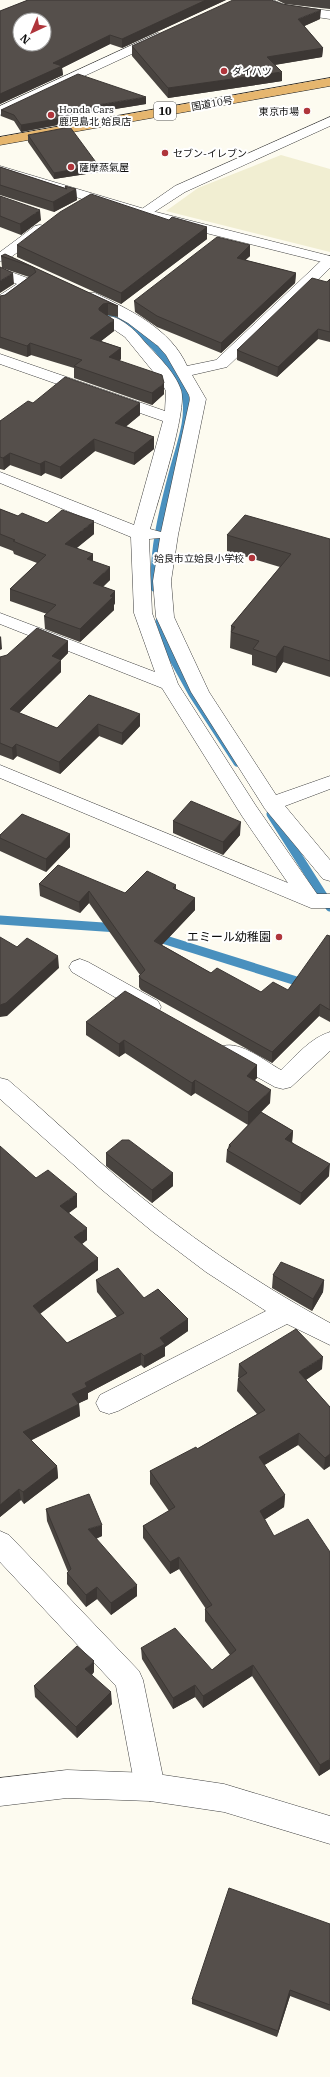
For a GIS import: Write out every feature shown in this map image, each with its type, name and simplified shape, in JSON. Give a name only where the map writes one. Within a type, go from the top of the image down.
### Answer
[{"type":"highway","name":"国道10号","points":[[0,141],[330,82]]},
{"type":"highway","name":"国道10号","points":[[0,152],[330,93]]},
{"type":"street","points":[[262,0],[282,8],[330,15]]},
{"type":"street","points":[[0,111],[166,34]]},
{"type":"street","points":[[143,213],[180,189],[330,121]]},
{"type":"street","points":[[0,170],[143,213],[330,260]]},
{"type":"street","points":[[73,208],[92,198]]},
{"type":"street","points":[[0,302],[38,282],[1,261],[49,223]]},
{"type":"street","points":[[214,243],[226,233]]},
{"type":"street","points":[[182,372],[221,364],[330,260]]},
{"type":"street","points":[[321,901],[249,811],[169,684],[143,613],[140,574],[140,534],[172,419],[174,391],[167,378],[130,334],[77,297],[129,307],[143,325],[172,352],[182,372],[195,386],[198,400],[169,535],[162,581],[165,617],[200,692],[272,804],[330,874]]},
{"type":"street","points":[[0,359],[172,419]]},
{"type":"street","points":[[0,477],[140,534],[169,535]]},
{"type":"street","points":[[0,618],[28,637],[169,684]]},
{"type":"street","points":[[0,771],[321,901]]},
{"type":"street","points":[[272,804],[330,782]]},
{"type":"street","points":[[80,967],[168,1017]]},
{"type":"street","points":[[215,1043],[283,1081],[318,1048],[330,1040]]},
{"type":"street","points":[[0,1086],[34,1114],[108,1183],[195,1252],[286,1313],[330,1335]]},
{"type":"street","points":[[109,1403],[286,1313]]},
{"type":"street","points":[[0,1543],[129,1680],[150,1787]]},
{"type":"street","points":[[0,1792],[67,1784],[150,1787],[224,1798],[330,1830]]},
{"type":"shaded area","points":[[281,155],[330,169],[330,252],[166,211],[198,188]]},
{"type":"building","points":[[28,0],[206,0],[122,39],[110,35],[53,63],[62,66],[0,94],[0,11]]},
{"type":"building","points":[[233,0],[271,0],[282,4],[321,10],[298,19],[323,48],[267,57],[282,72],[168,88],[132,46]]},
{"type":"building","points":[[78,74],[146,97],[61,111],[57,110],[63,118],[21,125],[14,115],[1,110]]},
{"type":"building","points":[[70,127],[98,165],[54,173],[28,135]]},
{"type":"building","points":[[0,167],[67,189],[65,186],[76,189],[53,202],[0,185]]},
{"type":"building","points":[[91,194],[169,220],[172,217],[207,227],[121,293],[17,245],[60,212]]},
{"type":"building","points":[[0,196],[40,210],[20,224],[0,216]]},
{"type":"building","points":[[217,237],[250,245],[237,258],[296,273],[221,343],[157,316],[134,301]]},
{"type":"building","points":[[5,254],[118,306],[108,303],[103,304],[99,308],[99,310],[114,320],[90,338],[121,348],[109,357],[162,375],[164,383],[152,393],[74,366],[82,360],[30,343],[27,346],[0,337],[0,296],[5,295],[36,272],[33,267],[1,256]]},
{"type":"building","points":[[0,267],[13,273],[0,281]]},
{"type":"building","points":[[312,278],[327,282],[330,279],[330,332],[318,329],[278,367],[237,350]]},
{"type":"building","points":[[65,377],[140,403],[115,423],[154,437],[134,453],[94,439],[60,467],[45,461],[40,464],[10,453],[3,458],[0,457],[0,421],[28,401],[33,403]]},
{"type":"building","points":[[0,509],[18,516],[22,513],[47,523],[62,510],[94,521],[65,544],[93,554],[87,559],[110,567],[93,583],[115,591],[110,596],[113,597],[80,629],[44,616],[56,605],[10,589],[46,555],[0,534]]},
{"type":"building","points":[[245,515],[330,539],[330,661],[284,646],[276,657],[253,649],[259,641],[231,632],[235,627],[231,626],[291,554],[227,535]]},
{"type":"building","points":[[37,628],[68,641],[52,656],[61,660],[10,709],[57,728],[89,695],[140,714],[122,733],[98,724],[59,762],[16,744],[12,748],[0,743],[0,657],[7,655]]},
{"type":"building","points":[[191,801],[241,822],[223,842],[173,821]]},
{"type":"building","points":[[22,814],[70,834],[46,859],[0,838],[0,835]]},
{"type":"building","points":[[58,865],[125,893],[147,871],[176,885],[173,888],[195,898],[154,941],[211,973],[217,968],[261,992],[273,982],[288,990],[327,935],[330,936],[330,1010],[320,1004],[272,1052],[141,979],[139,976],[145,970],[89,891],[79,902],[39,884]]},
{"type":"building","points":[[0,937],[17,947],[27,938],[58,956],[6,1003],[0,1005]]},
{"type":"building","points":[[125,991],[257,1065],[247,1076],[271,1090],[248,1112],[195,1080],[192,1083],[124,1040],[119,1044],[86,1022]]},
{"type":"building","points":[[261,1112],[293,1131],[285,1139],[330,1164],[301,1193],[227,1150],[231,1146],[229,1145]]},
{"type":"building","points":[[122,1140],[129,1140],[173,1173],[152,1190],[106,1153]]},
{"type":"building","points":[[0,1146],[36,1178],[48,1170],[77,1194],[60,1206],[87,1228],[74,1237],[98,1258],[33,1306],[67,1343],[124,1313],[96,1280],[118,1268],[144,1298],[158,1289],[188,1319],[160,1338],[165,1344],[144,1356],[141,1353],[85,1383],[87,1387],[72,1394],[79,1404],[23,1432],[57,1466],[23,1492],[19,1489],[0,1505]]},
{"type":"building","points":[[281,1262],[324,1280],[313,1299],[273,1275]]},
{"type":"building","points":[[296,1329],[323,1357],[299,1372],[330,1407],[330,1454],[325,1458],[299,1433],[259,1457],[285,1495],[260,1511],[274,1536],[308,1519],[330,1552],[330,1759],[320,1765],[253,1665],[203,1696],[195,1685],[173,1698],[141,1648],[175,1628],[212,1670],[236,1650],[205,1609],[212,1605],[179,1557],[170,1562],[143,1526],[175,1507],[150,1471],[196,1447],[197,1449],[265,1410],[238,1379],[247,1373],[239,1364]]},
{"type":"building","points":[[89,1494],[102,1525],[88,1529],[137,1585],[111,1603],[97,1587],[86,1595],[67,1573],[71,1569],[46,1509]]},
{"type":"building","points":[[77,1646],[94,1661],[85,1669],[111,1692],[76,1727],[34,1686]]},
{"type":"building","points":[[229,1888],[330,1924],[330,2005],[290,1990],[278,2031],[192,1999]]},
{"type":"waterway","points":[[108,312],[132,326],[156,349]]},
{"type":"waterway","points":[[154,588],[155,559],[159,531],[168,488],[183,434],[186,414],[185,394],[183,387],[173,369],[156,348]]},
{"type":"waterway","points":[[159,621],[171,656],[192,694],[237,763]]},
{"type":"waterway","points":[[271,814],[330,907]]},
{"type":"waterway","points":[[0,920],[118,928]]},
{"type":"waterway","points":[[156,937],[306,984]]},
{"type":"place","name":"ダイハツ","points":[[224,71]]},
{"type":"place","name":"東京市場","points":[[307,111]]},
{"type":"place","name":"Honda Cars 鹿児島北 姶良店","points":[[51,115]]},
{"type":"place","name":"セブン-イレブン","points":[[165,153]]},
{"type":"place","name":"薩摩蒸氣屋","points":[[71,167]]},
{"type":"place","name":"姶良市立姶良小学校","points":[[252,558]]},
{"type":"place","name":"エミール幼稚園","points":[[279,937]]}]
